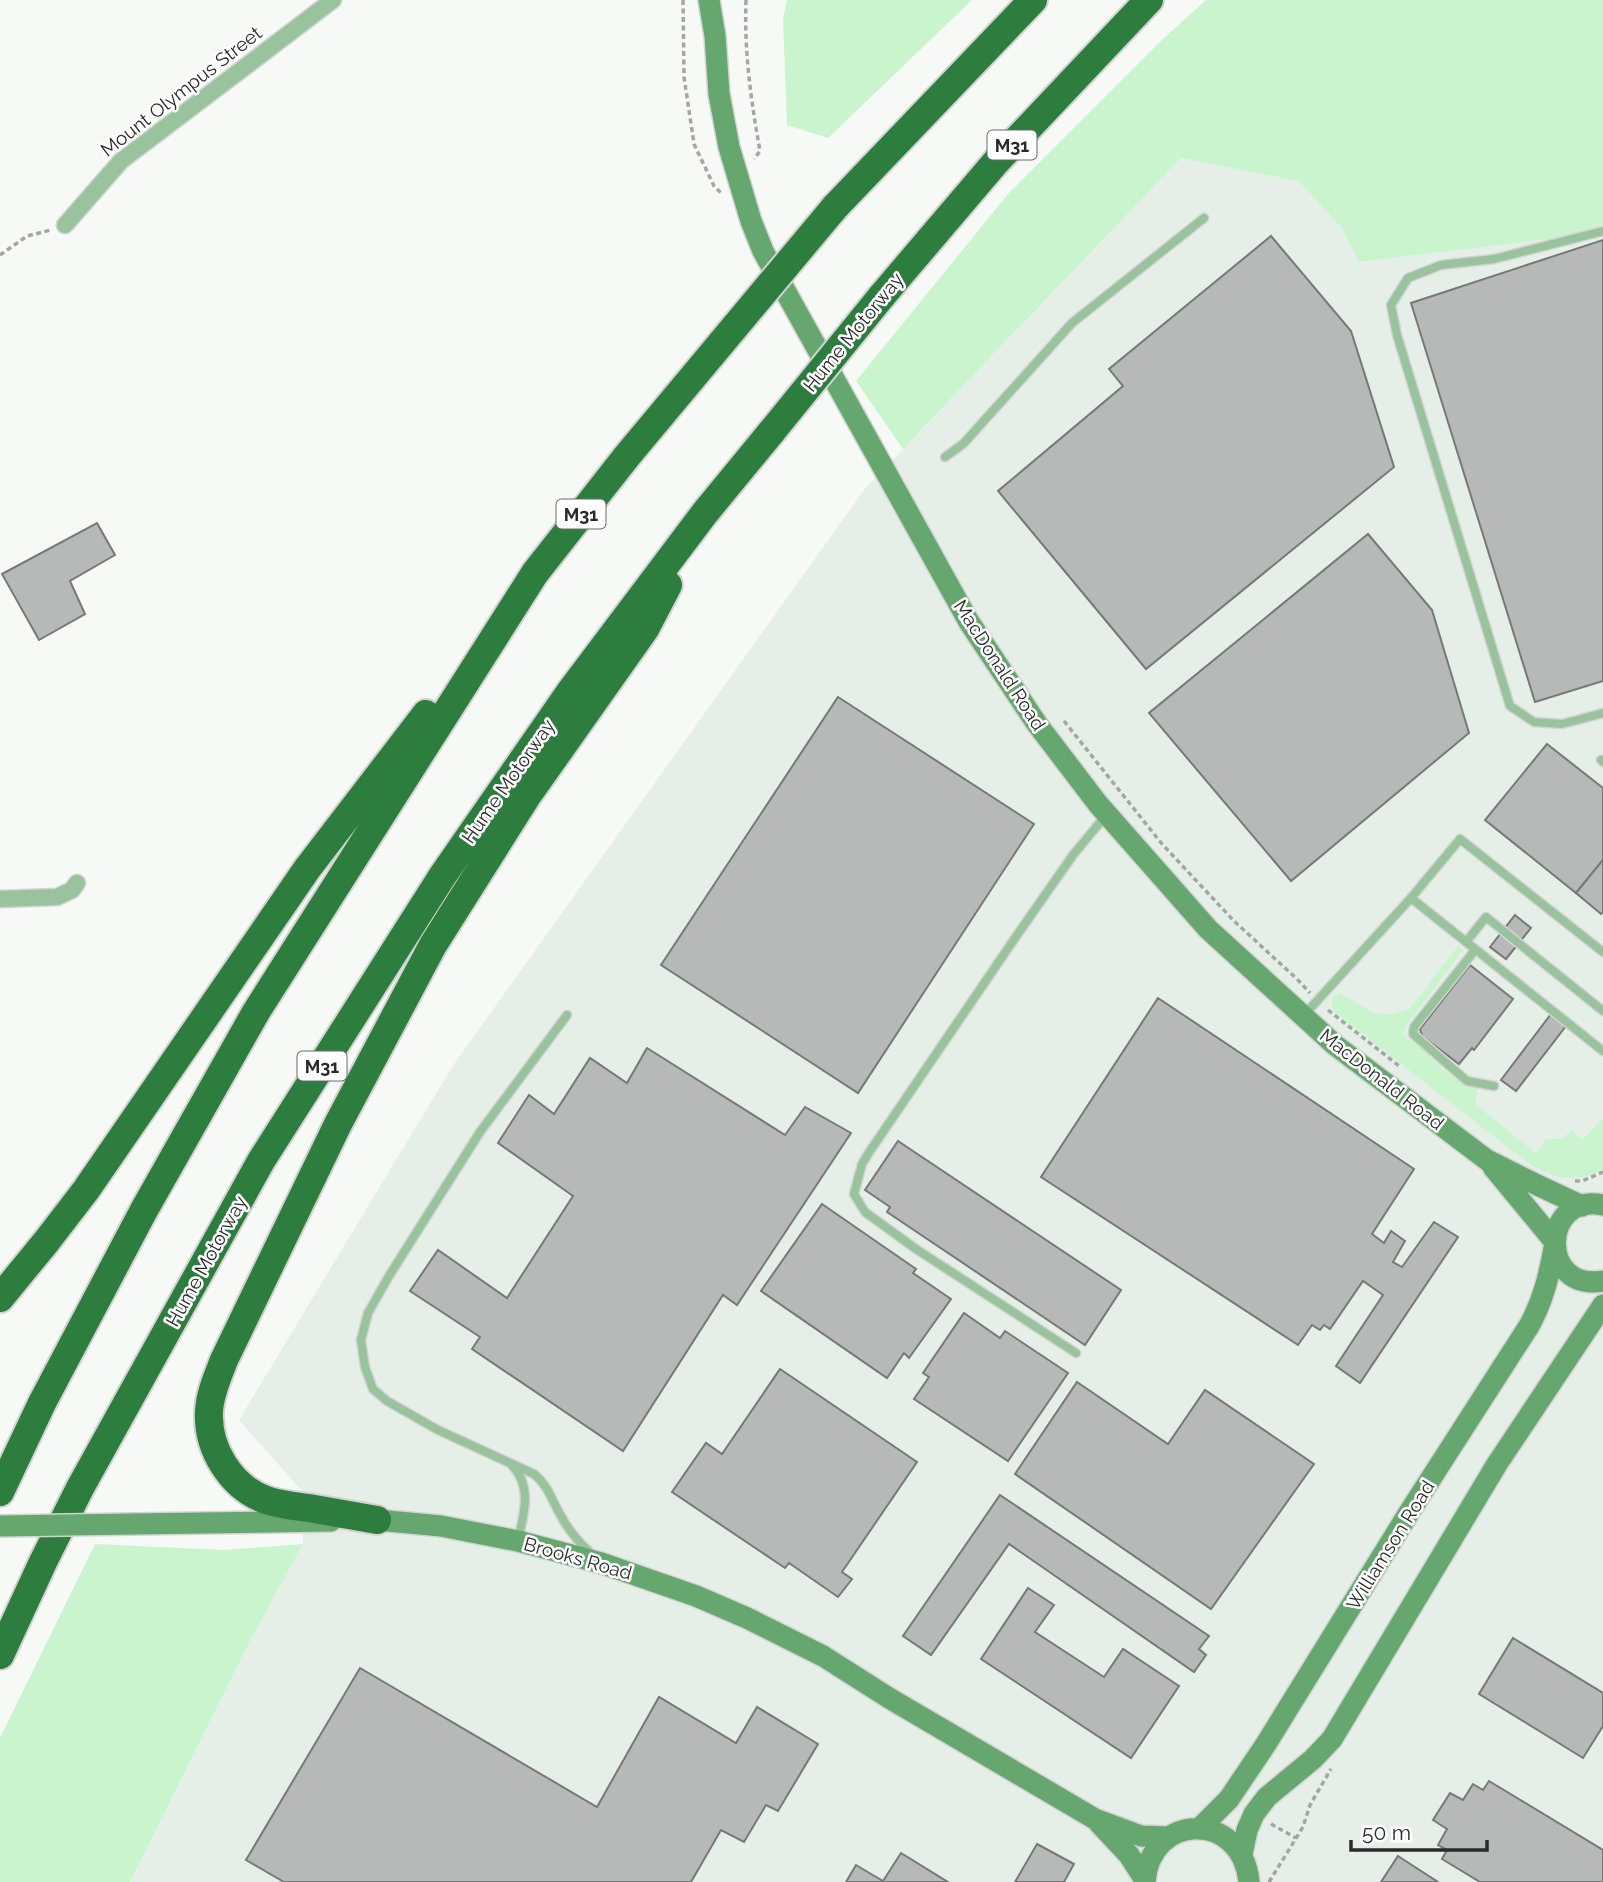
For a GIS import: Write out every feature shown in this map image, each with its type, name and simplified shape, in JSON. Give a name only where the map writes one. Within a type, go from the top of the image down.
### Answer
[{"type":"highway","name":"M31","points":[[0,1492],[42,1403],[138,1222],[256,1012],[535,573],[627,456],[835,207],[1033,0]]},
{"type":"highway","name":"Hume Motorway","points":[[0,1655],[80,1488],[261,1161],[443,874],[570,692],[704,514],[881,297],[995,163],[1149,0]]},
{"type":"highway","points":[[377,1520],[275,1502],[255,1494],[232,1477],[220,1459],[211,1434],[209,1411],[218,1374],[338,1124],[433,945],[527,796],[645,629],[704,514]]},
{"type":"highway","points":[[0,1298],[86,1190],[307,869],[535,573]]},
{"type":"main road","name":"MacDonald Road","points":[[709,0],[715,36],[719,94],[729,148],[763,251],[969,622],[1037,724],[1107,814],[1208,929],[1310,1009],[1335,1045],[1487,1160],[1533,1183],[1594,1202]]},
{"type":"main road","name":"MacDonald Road","points":[[715,36],[720,0]]},
{"type":"main road","name":"MacDonald Road","points":[[1487,1160],[1554,1244],[1559,1261],[1571,1275],[1588,1282],[1603,1281]]},
{"type":"main road","name":"Williamson Road","points":[[1200,1828],[1229,1798],[1266,1744],[1410,1511],[1529,1326],[1546,1289],[1558,1226],[1562,1219],[1574,1209],[1594,1202]]},
{"type":"main road","points":[[1242,1854],[1247,1830],[1254,1814],[1267,1797],[1313,1759],[1332,1739],[1497,1464],[1603,1305]]},
{"type":"main road","name":"Brooks Road","points":[[0,1526],[377,1520],[441,1527],[518,1541],[601,1563],[696,1596],[823,1656],[889,1698],[1095,1819],[1141,1836],[1168,1837]]},
{"type":"main road","name":"Brooks Road","points":[[1095,1819],[1129,1855],[1145,1881]]},
{"type":"main road","points":[[1145,1881],[1148,1864],[1156,1849],[1168,1837],[1184,1830],[1200,1828],[1217,1832],[1231,1841],[1242,1854],[1248,1868],[1249,1882]]},
{"type":"street","name":"Mount Olympus Street","points":[[65,225],[121,161],[333,0]]},
{"type":"street","points":[[0,900],[57,897],[72,890],[77,883]]},
{"type":"lane","points":[[945,457],[963,444],[1073,323],[1204,218]]},
{"type":"lane","points":[[1603,230],[1494,259],[1441,265],[1408,278],[1391,305],[1397,335],[1510,706],[1534,722],[1562,724],[1603,713]]},
{"type":"lane","points":[[1076,1353],[906,1242],[865,1212],[855,1194],[862,1164],[870,1151],[1073,855],[1107,814]]},
{"type":"lane","points":[[1310,1009],[1411,898],[1460,839],[1601,948]]},
{"type":"lane","points":[[1411,898],[1603,1051]]},
{"type":"lane","points":[[1466,942],[1486,917],[1603,1011]]},
{"type":"lane","points":[[1475,950],[1414,1027],[1413,1034],[1467,1081],[1493,1086]]},
{"type":"lane","points":[[567,1015],[480,1132],[389,1276],[368,1314],[361,1340],[365,1367],[373,1390],[438,1430],[540,1478],[571,1533],[601,1563]]},
{"type":"lane","points":[[502,1459],[513,1467],[524,1483],[524,1510],[518,1541]]},
{"type":"path","points":[[683,0],[684,77],[694,144]]},
{"type":"path","points":[[746,0],[747,60],[754,118]]},
{"type":"path","points":[[0,255],[27,236],[65,225]]},
{"type":"path","points":[[1063,721],[1162,844],[1234,921],[1298,980],[1310,1009],[1407,1073]]},
{"type":"path","points":[[1568,1181],[1582,1181],[1603,1172]]},
{"type":"path","points":[[1269,1882],[1303,1827],[1310,1805]]},
{"type":"path","points":[[1263,1820],[1296,1838]]},
{"type":"shaded area","points":[[1181,158],[1298,181],[1342,228],[1360,262],[1559,238],[1603,226],[1603,1882],[130,1882],[250,1641],[303,1544],[302,1491],[239,1420],[452,1067],[864,490]]},
{"type":"green space","points":[[787,0],[972,0],[828,138],[787,125],[783,19]]},
{"type":"green space","points":[[1206,0],[1603,0],[1603,226],[1559,238],[1359,262],[1342,228],[1298,181],[1181,158],[903,449],[856,381],[1008,194],[1163,39]]},
{"type":"green space","points":[[1458,946],[1463,950],[1406,1026],[1403,1034],[1451,1075],[1478,1089],[1475,1104],[1536,1153],[1546,1139],[1562,1139],[1571,1130],[1582,1140],[1603,1118],[1603,1170],[1583,1177],[1565,1178],[1547,1173],[1528,1163],[1333,1011],[1333,1000],[1340,993],[1379,1014],[1398,1013],[1410,1008]]},
{"type":"green space","points":[[95,1544],[223,1550],[303,1544],[250,1641],[130,1882],[0,1882],[0,1738]]},
{"type":"building","points":[[1271,236],[1351,331],[1394,467],[1146,669],[998,491],[1123,386],[1109,369]]},
{"type":"building","points":[[1603,240],[1603,681],[1535,702],[1411,303]]},
{"type":"building","points":[[97,523],[115,555],[70,581],[85,614],[39,640],[2,574]]},
{"type":"building","points":[[1368,534],[1432,610],[1469,733],[1291,881],[1149,713]]},
{"type":"building","points":[[838,697],[1034,824],[858,1093],[661,965]]},
{"type":"building","points":[[1547,744],[1603,788],[1603,860],[1576,893],[1485,820]]},
{"type":"building","points":[[1603,860],[1603,912],[1601,914],[1576,893]]},
{"type":"building","points":[[1515,915],[1531,928],[1506,959],[1490,947]]},
{"type":"building","points":[[1470,965],[1513,999],[1474,1050],[1472,1048],[1459,1064],[1422,1036],[1420,1029]]},
{"type":"building","points":[[1158,998],[1414,1169],[1372,1234],[1384,1243],[1391,1231],[1405,1241],[1393,1262],[1402,1267],[1434,1222],[1458,1237],[1360,1383],[1336,1366],[1383,1295],[1363,1281],[1330,1329],[1324,1325],[1320,1330],[1312,1325],[1298,1345],[1041,1177]]},
{"type":"building","points":[[1551,1014],[1566,1026],[1516,1091],[1501,1080]]},
{"type":"building","points":[[647,1048],[785,1135],[805,1107],[851,1133],[737,1305],[723,1295],[623,1451],[472,1349],[480,1337],[410,1291],[438,1250],[507,1298],[573,1196],[498,1143],[529,1095],[554,1114],[590,1058],[627,1083]]},
{"type":"building","points":[[898,1141],[1121,1290],[1085,1345],[887,1212],[890,1207],[865,1190]]},
{"type":"building","points":[[822,1204],[916,1269],[913,1273],[951,1299],[909,1358],[904,1353],[887,1378],[761,1291]]},
{"type":"building","points":[[964,1313],[1000,1338],[1005,1331],[1068,1373],[1008,1461],[914,1399],[929,1377],[923,1373]]},
{"type":"building","points":[[780,1369],[917,1462],[842,1572],[852,1579],[838,1597],[789,1563],[785,1568],[672,1492],[706,1443],[722,1454]]},
{"type":"building","points":[[1077,1382],[1168,1444],[1205,1390],[1314,1464],[1211,1609],[1015,1474]]},
{"type":"building","points":[[1000,1495],[1209,1636],[1199,1649],[1206,1655],[1194,1672],[1009,1544],[931,1655],[903,1636]]},
{"type":"building","points":[[1028,1588],[1054,1605],[1035,1632],[1104,1677],[1123,1649],[1179,1686],[1131,1758],[981,1659]]},
{"type":"building","points":[[1513,1638],[1603,1693],[1603,1726],[1583,1758],[1479,1694]]},
{"type":"building","points":[[360,1668],[597,1807],[659,1697],[736,1743],[757,1707],[818,1744],[778,1811],[766,1805],[744,1842],[721,1830],[691,1882],[284,1882],[246,1860]]},
{"type":"building","points":[[1489,1781],[1603,1850],[1603,1882],[1480,1882],[1442,1859],[1447,1850],[1438,1845],[1447,1829],[1433,1820],[1450,1793],[1463,1800],[1473,1784],[1483,1790]]},
{"type":"building","points":[[1037,1844],[1074,1864],[1064,1882],[1015,1882]]},
{"type":"building","points":[[901,1853],[948,1882],[846,1882],[856,1865],[883,1881]]},
{"type":"building","points":[[1398,1856],[1438,1882],[1381,1882]]}]
